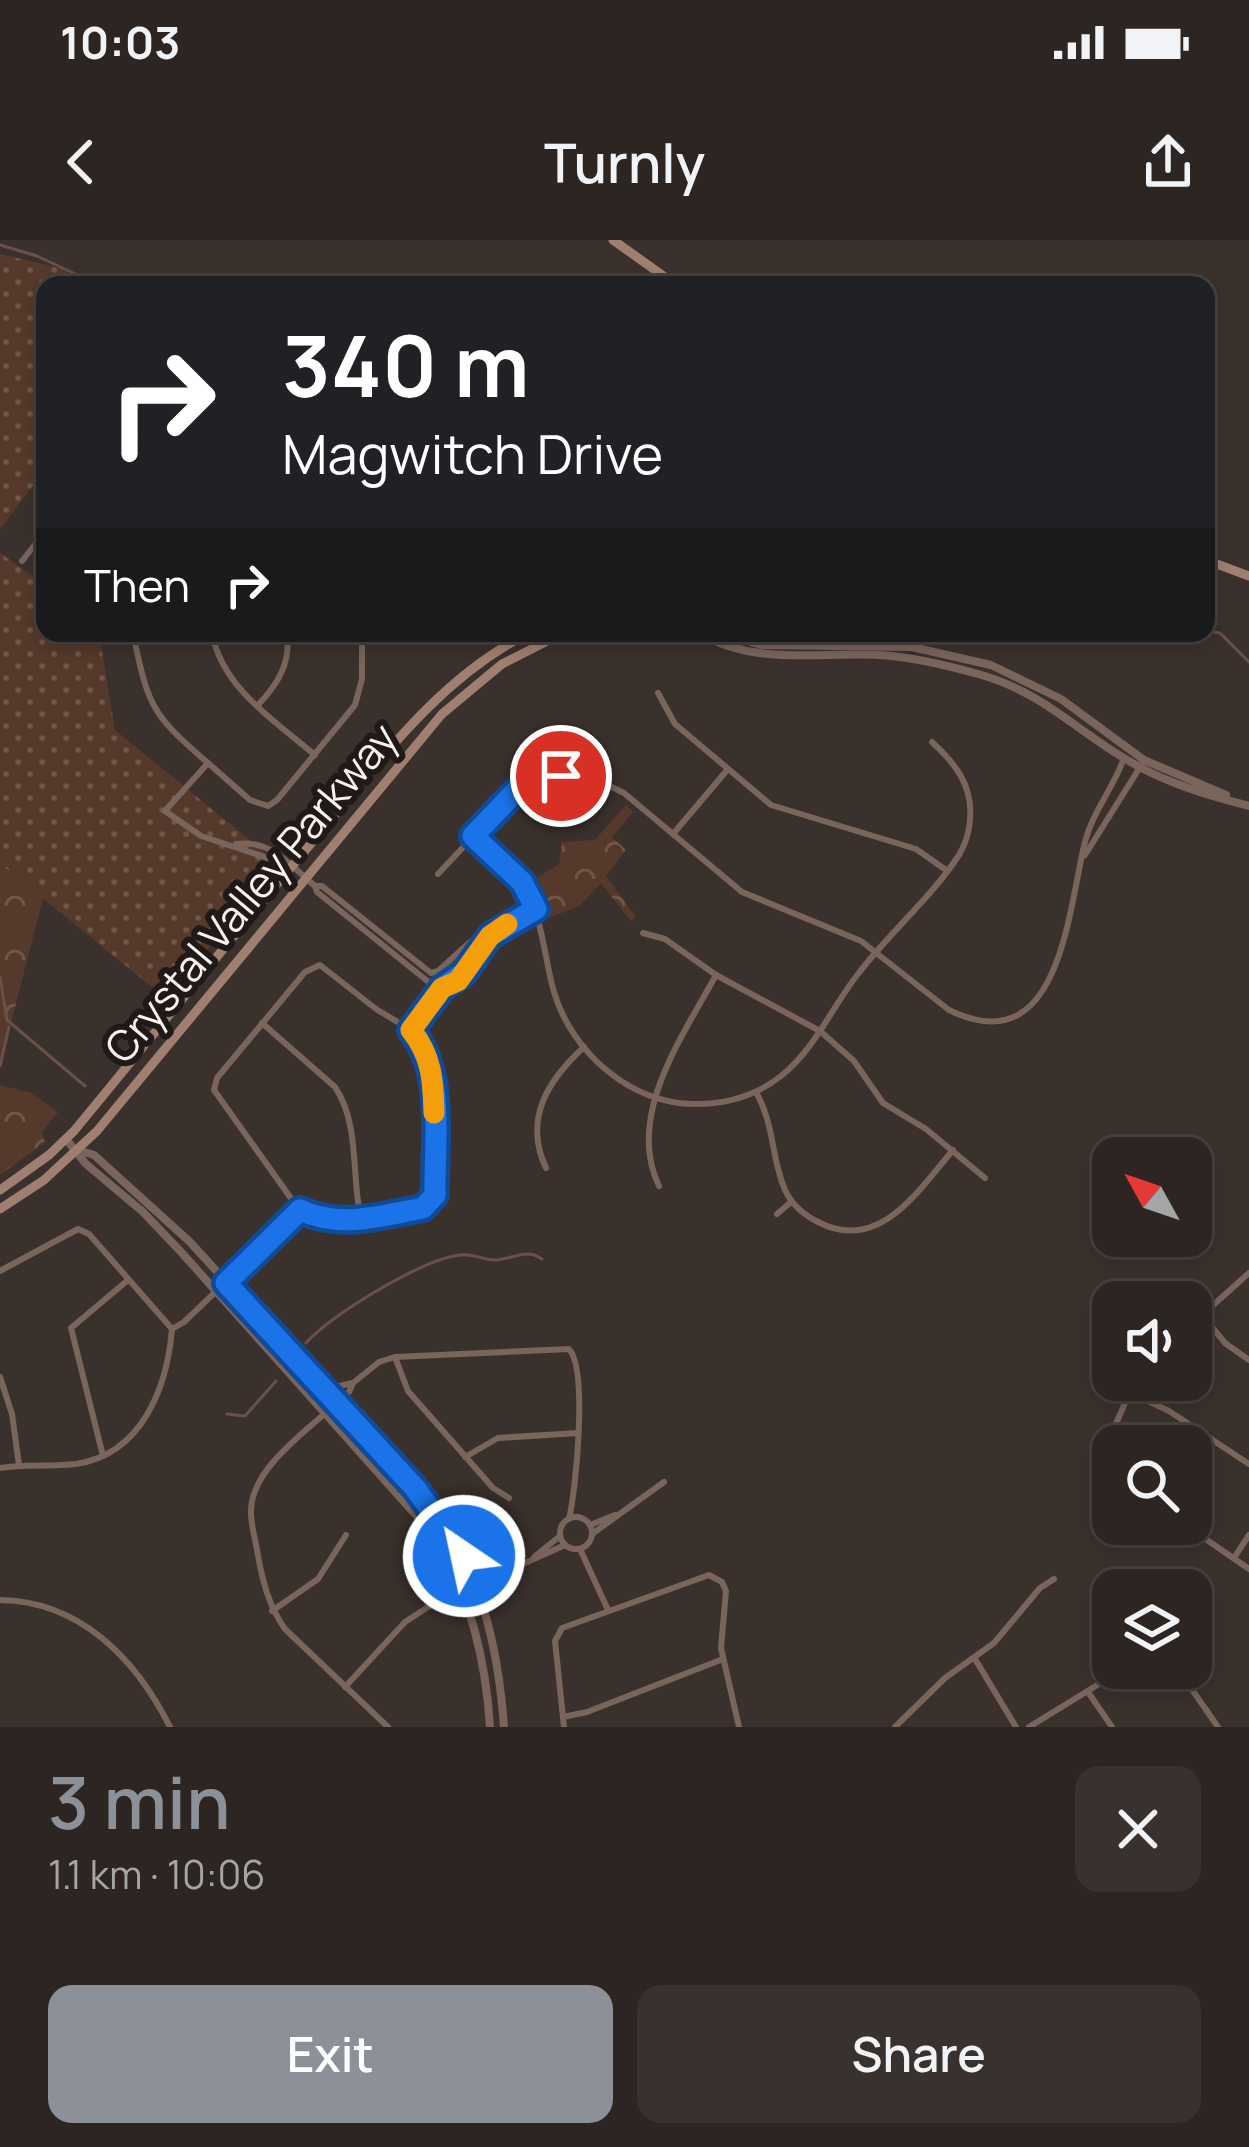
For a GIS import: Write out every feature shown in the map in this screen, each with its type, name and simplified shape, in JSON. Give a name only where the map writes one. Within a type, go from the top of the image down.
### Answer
[{"type":"main road","points":[[614,240],[664,276]]},
{"type":"main road","points":[[1215,563],[1249,576]]},
{"type":"main road","name":"Crystal Valley Parkway","points":[[0,1190],[66,1139],[442,693],[513,642]]},
{"type":"main road","name":"Crystal Valley Parkway","points":[[0,1209],[78,1150],[310,882],[456,700],[502,664],[545,642]]},
{"type":"street","points":[[22,561],[36,543]]},
{"type":"street","points":[[135,642],[154,712],[250,800],[268,806],[359,697],[362,642]]},
{"type":"street","points":[[215,642],[226,672],[315,755]]},
{"type":"street","points":[[258,705],[285,667],[288,642]]},
{"type":"street","points":[[719,642],[764,656],[922,659],[985,676],[1066,716],[1190,790],[1249,805]]},
{"type":"street","points":[[751,642],[866,644],[946,652],[1023,678],[1061,699],[1126,754]]},
{"type":"street","points":[[658,693],[675,724],[756,794],[788,813],[916,849],[946,871]]},
{"type":"street","points":[[473,836],[522,882],[536,909],[555,996],[584,1047],[619,1081],[656,1097],[690,1105],[720,1103],[756,1092],[794,1066],[876,951],[946,871],[967,835],[969,802],[959,769],[932,742]]},
{"type":"street","points":[[558,748],[561,776]]},
{"type":"street","points":[[438,874],[517,790],[561,776],[611,785],[751,898],[876,951],[962,1016],[991,1020],[1010,1016],[1038,998],[1054,974],[1090,826],[1126,754]]},
{"type":"street","points":[[1081,863],[1142,763]]},
{"type":"street","points":[[208,764],[166,811],[201,836],[232,845],[259,845],[283,855],[316,892],[430,986],[442,988]]},
{"type":"street","points":[[673,834],[728,769]]},
{"type":"street","points":[[310,882],[322,886],[431,973],[479,934],[536,909]]},
{"type":"street","points":[[411,1030],[442,988],[458,981],[490,936],[514,920]]},
{"type":"street","points":[[643,933],[665,939],[716,975],[820,1031],[854,1061],[884,1102],[986,1178]]},
{"type":"street","points":[[320,965],[402,1024],[427,1054],[431,1069],[435,1195],[423,1208],[361,1220],[323,1221],[300,1210],[214,1090],[217,1078],[305,972],[320,965]]},
{"type":"street","points":[[659,1186],[649,1166],[646,1144],[656,1097],[716,975]]},
{"type":"street","points":[[402,1024],[430,986]]},
{"type":"street","points":[[262,1023],[344,1100],[350,1113],[352,1184],[361,1220]]},
{"type":"street","points":[[546,1168],[536,1148],[541,1103],[549,1084],[584,1047]]},
{"type":"street","points":[[756,1092],[770,1120],[783,1186],[791,1202],[825,1226],[842,1230],[875,1227],[905,1208],[953,1150]]},
{"type":"street","points":[[66,1139],[86,1164],[143,1212],[439,1541],[463,1592],[488,1679],[490,1727]]},
{"type":"street","points":[[78,1150],[94,1155],[159,1210],[434,1510],[477,1586],[499,1664],[504,1727]]},
{"type":"street","points":[[777,1214],[791,1202]]},
{"type":"street","points":[[172,1329],[300,1210]]},
{"type":"street","points":[[0,1271],[78,1229],[88,1234],[172,1329],[169,1362],[153,1406],[127,1442],[82,1463],[0,1468]]},
{"type":"street","points":[[1212,1308],[1249,1273]]},
{"type":"street","points":[[103,1456],[71,1328],[128,1280]]},
{"type":"street","points":[[1212,1327],[1249,1360]]},
{"type":"street","points":[[388,1727],[298,1644],[272,1611],[250,1510],[256,1485],[269,1466],[379,1363],[395,1357],[569,1349],[578,1364],[578,1433],[575,1491],[560,1536],[565,1545]]},
{"type":"street","points":[[395,1357],[408,1391],[493,1488],[509,1498]]},
{"type":"street","points":[[0,1377],[12,1414],[19,1465]]},
{"type":"street","points":[[323,1388],[336,1390],[353,1383]]},
{"type":"street","points":[[1148,1401],[1249,1464]]},
{"type":"street","points":[[465,1457],[498,1438],[578,1433]]},
{"type":"street","points":[[591,1529],[629,1509],[664,1482]]},
{"type":"street","points":[[345,1688],[405,1622],[565,1545],[580,1549],[589,1543],[591,1529],[575,1491]]},
{"type":"street","points":[[569,1519],[583,1518]]},
{"type":"street","points":[[272,1611],[318,1579],[346,1535]]},
{"type":"street","points":[[1234,1558],[1249,1535]]},
{"type":"street","points":[[532,1560],[560,1536]]},
{"type":"street","points":[[1212,1543],[1249,1569]]},
{"type":"street","points":[[580,1549],[608,1610]]},
{"type":"street","points":[[564,1727],[557,1634],[562,1628],[703,1575],[713,1576],[726,1591],[724,1659],[740,1727]]},
{"type":"street","points":[[895,1727],[946,1678],[994,1643],[1040,1588],[1054,1579]]},
{"type":"street","points":[[0,1600],[56,1608],[95,1630],[123,1660],[170,1727]]},
{"type":"street","points":[[563,1717],[724,1659]]},
{"type":"street","points":[[975,1660],[1016,1727]]},
{"type":"street","points":[[1029,1727],[1092,1688]]},
{"type":"street","points":[[1192,1689],[1218,1727]]},
{"type":"street","points":[[1088,1691],[1112,1727]]},
{"type":"green space","points":[[0,254],[64,269],[71,276],[36,276],[36,482],[0,529]]},
{"type":"green space","points":[[0,553],[36,579],[36,642],[100,642],[115,730],[278,863],[167,999],[0,864]]},
{"type":"green space","points":[[626,805],[633,812],[612,837],[626,850],[606,876],[636,917],[631,921],[601,883],[579,906],[546,919],[529,883],[559,864],[562,842],[595,840]]},
{"type":"green space","points":[[0,864],[43,898],[0,1066]]},
{"type":"green space","points":[[0,1085],[31,1093],[58,1112],[42,1132],[45,1142],[0,1175]]},
{"type":"waterway","points":[[0,245],[80,276]]},
{"type":"waterway","points":[[1215,632],[1249,662]]},
{"type":"waterway","points":[[0,977],[7,1020],[85,1086]]},
{"type":"waterway","points":[[0,1066],[9,1027]]},
{"type":"waterway","points":[[306,1343],[335,1318],[424,1266],[465,1255],[497,1260],[526,1254],[542,1259]]},
{"type":"waterway","points":[[227,1414],[245,1416],[276,1381]]},
{"type":"slow traffic","points":[[434,1113],[427,1054],[411,1030],[442,988],[458,981],[490,936],[507,924]]},
{"type":"route","points":[[464,1556],[415,1488],[226,1283],[300,1210],[323,1221],[344,1223],[430,1203],[435,1195],[433,1085],[427,1054],[411,1030],[442,988],[464,973],[490,936],[536,909],[522,882],[473,836],[517,790],[561,776]]}]
